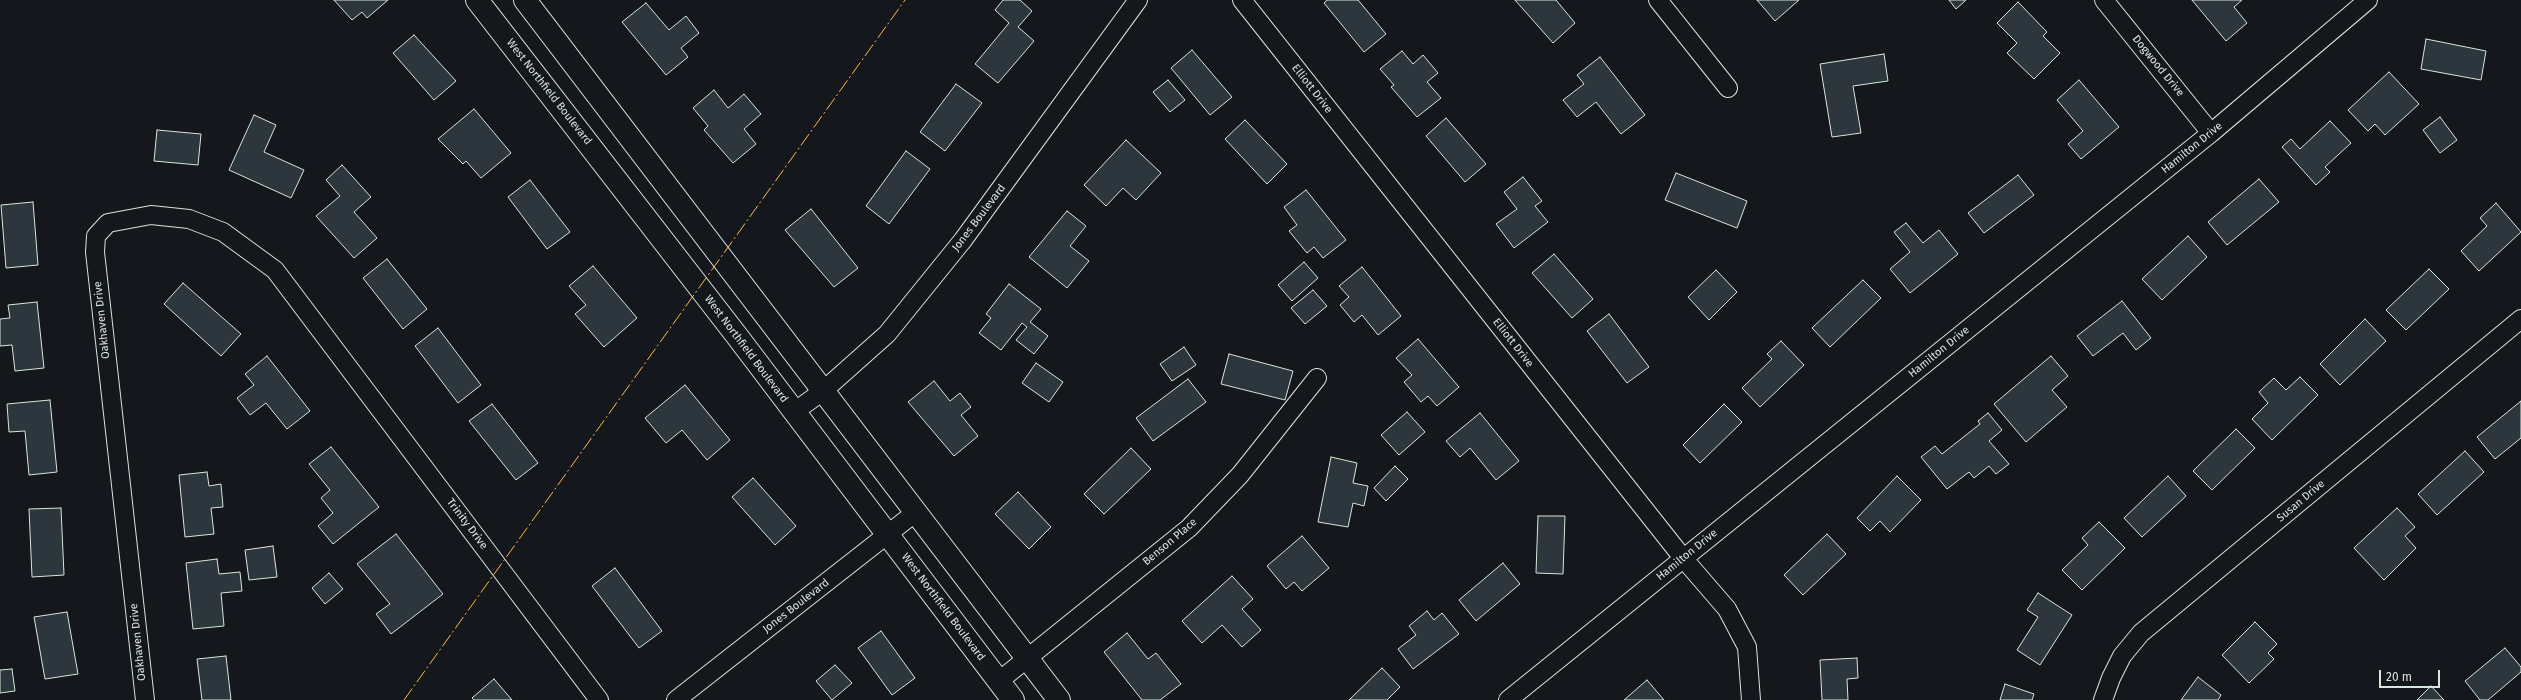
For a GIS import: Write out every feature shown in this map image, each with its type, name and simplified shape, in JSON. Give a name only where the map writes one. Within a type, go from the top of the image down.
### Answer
[{"type":"main road","name":"West Northfield Boulevard","points":[[477,0],[794,412],[1013,700]]},
{"type":"main road","points":[[525,0],[1059,700]]},
{"type":"street","name":"Jones Boulevard","points":[[794,412],[823,390],[887,334],[954,252],[1138,0]]},
{"type":"street","name":"Elliott Drive","points":[[1242,0],[1683,558],[1727,609],[1747,647],[1751,700]]},
{"type":"street","points":[[1658,0],[1728,88]]},
{"type":"street","name":"Dogwood Drive","points":[[2104,0],[2211,133]]},
{"type":"street","name":"Hamilton Drive","points":[[1508,700],[2211,133],[2368,0]]},
{"type":"street","name":"Oakhaven Drive","points":[[145,700],[95,260],[96,236],[108,223],[151,215],[189,219],[223,232],[275,270],[334,348]]},
{"type":"street","name":"Susan Drive","points":[[2103,700],[2110,678],[2122,656],[2141,633],[2521,318]]},
{"type":"street","name":"Trinity Drive","points":[[334,348],[599,700]]},
{"type":"street","name":"Benson Place","points":[[999,682],[1027,657],[1189,528],[1240,475],[1317,378]]},
{"type":"street","name":"Jones Boulevard","points":[[676,700],[916,512]]},
{"type":"building","points":[[334,0],[388,0],[367,18],[362,12],[352,20]]},
{"type":"building","points":[[1003,0],[1020,0],[1032,11],[1018,27],[1034,41],[998,83],[975,64],[1009,23],[995,10]]},
{"type":"building","points":[[1327,0],[1358,0],[1386,34],[1364,52],[1324,3]]},
{"type":"building","points":[[1515,0],[1556,0],[1575,23],[1553,43]]},
{"type":"building","points":[[1757,0],[1799,0],[1775,21]]},
{"type":"building","points":[[1949,0],[1966,0],[1956,9]]},
{"type":"building","points":[[2192,0],[2242,0],[2234,7],[2247,23],[2226,41]]},
{"type":"building","points":[[2018,2],[2047,32],[2043,36],[2060,53],[2034,79],[2007,53],[2017,43],[1997,23]]},
{"type":"building","points":[[646,3],[669,30],[686,16],[699,33],[681,48],[688,57],[666,75],[622,22]]},
{"type":"building","points":[[414,35],[456,81],[434,100],[393,53]]},
{"type":"building","points":[[2426,39],[2486,51],[2481,80],[2421,69]]},
{"type":"building","points":[[1192,50],[1232,97],[1210,115],[1171,68]]},
{"type":"building","points":[[1402,51],[1413,64],[1423,55],[1438,73],[1427,82],[1441,98],[1417,117],[1391,87],[1394,85],[1380,69]]},
{"type":"building","points":[[1884,54],[1888,81],[1853,86],[1861,133],[1832,137],[1820,64]]},
{"type":"building","points":[[1600,57],[1645,115],[1621,134],[1596,102],[1577,117],[1563,100],[1584,84],[1577,75]]},
{"type":"building","points":[[2389,72],[2419,104],[2385,135],[2375,124],[2368,131],[2348,110]]},
{"type":"building","points":[[1168,80],[1185,100],[1170,112],[1153,92]]},
{"type":"building","points":[[2079,80],[2119,127],[2081,159],[2068,144],[2083,131],[2057,100]]},
{"type":"building","points":[[956,84],[982,103],[945,151],[920,132]]},
{"type":"building","points":[[714,90],[728,108],[744,94],[761,114],[744,129],[756,144],[733,163],[704,130],[708,126],[693,108]]},
{"type":"building","points":[[474,109],[511,153],[481,178],[466,161],[463,164],[438,139]]},
{"type":"building","points":[[254,115],[276,125],[264,152],[304,170],[291,198],[229,170]]},
{"type":"building","points":[[2440,117],[2457,140],[2440,153],[2423,130]]},
{"type":"building","points":[[1446,118],[1486,164],[1465,182],[1426,136]]},
{"type":"building","points":[[1245,120],[1287,164],[1267,184],[1225,139]]},
{"type":"building","points":[[2330,121],[2351,143],[2325,167],[2330,172],[2316,185],[2282,147],[2291,139],[2300,149]]},
{"type":"building","points":[[157,130],[201,134],[198,165],[154,161]]},
{"type":"building","points":[[1126,140],[1161,173],[1136,200],[1123,188],[1106,206],[1084,185]]},
{"type":"building","points":[[906,151],[930,169],[889,224],[866,206]]},
{"type":"building","points":[[342,165],[371,197],[354,212],[377,238],[354,258],[316,216],[340,196],[326,180]]},
{"type":"building","points":[[1676,173],[1747,201],[1737,228],[1665,200]]},
{"type":"building","points":[[2018,175],[2034,195],[1984,233],[1968,213]]},
{"type":"building","points":[[1523,177],[1542,201],[1535,206],[1548,222],[1514,248],[1496,224],[1517,209],[1504,192]]},
{"type":"building","points":[[2259,179],[2279,202],[2227,245],[2208,222]]},
{"type":"building","points":[[530,180],[570,232],[547,249],[508,197]]},
{"type":"building","points":[[1306,190],[1346,240],[1323,258],[1314,247],[1307,253],[1289,231],[1297,225],[1284,207]]},
{"type":"building","points":[[33,202],[38,265],[6,268],[1,205]]},
{"type":"building","points":[[2496,203],[2521,232],[2479,271],[2461,251],[2487,226],[2480,218]]},
{"type":"building","points":[[811,209],[858,268],[834,287],[785,230]]},
{"type":"building","points":[[1067,211],[1086,226],[1070,246],[1089,261],[1067,288],[1029,257]]},
{"type":"building","points":[[1906,223],[1923,243],[1939,230],[1958,254],[1910,293],[1890,269],[1910,252],[1894,232]]},
{"type":"building","points":[[2188,236],[2207,257],[2162,300],[2142,279]]},
{"type":"building","points":[[1554,254],[1593,299],[1572,318],[1532,273]]},
{"type":"building","points":[[387,259],[427,309],[403,329],[363,278]]},
{"type":"building","points":[[1304,262],[1318,278],[1292,301],[1278,285]]},
{"type":"building","points":[[593,266],[637,318],[604,347],[575,314],[586,305],[569,286]]},
{"type":"building","points":[[1362,267],[1401,316],[1378,335],[1362,315],[1354,322],[1340,305],[1349,297],[1339,286]]},
{"type":"building","points":[[2429,269],[2449,289],[2406,330],[2386,310]]},
{"type":"building","points":[[1716,270],[1737,292],[1709,320],[1688,297]]},
{"type":"building","points":[[1863,280],[1881,298],[1830,347],[1812,328]]},
{"type":"building","points":[[183,283],[241,334],[221,356],[164,304]]},
{"type":"building","points":[[1009,284],[1041,309],[1030,322],[1048,336],[1034,354],[1016,340],[1027,327],[1022,323],[1001,350],[979,333],[991,318],[986,314]]},
{"type":"building","points":[[1313,290],[1327,306],[1305,324],[1291,308]]},
{"type":"building","points":[[2122,301],[2151,338],[2136,350],[2123,333],[2093,356],[2077,336]]},
{"type":"building","points":[[37,302],[44,368],[15,371],[12,345],[0,346],[0,319],[10,318],[8,305]]},
{"type":"building","points":[[1609,314],[1649,367],[1627,383],[1587,331]]},
{"type":"building","points":[[2365,319],[2386,341],[2340,385],[2320,364]]},
{"type":"building","points":[[438,328],[481,385],[458,403],[415,346]]},
{"type":"building","points":[[1418,339],[1459,387],[1437,406],[1428,396],[1421,402],[1404,382],[1412,375],[1396,358]]},
{"type":"building","points":[[1781,341],[1804,365],[1760,407],[1742,388],[1772,359],[1767,354]]},
{"type":"building","points":[[1184,347],[1196,365],[1172,381],[1160,364]]},
{"type":"building","points":[[1229,354],[1293,371],[1285,400],[1221,384]]},
{"type":"building","points":[[267,356],[310,411],[287,429],[266,403],[250,415],[237,398],[254,385],[245,374]]},
{"type":"building","points":[[2051,356],[2068,376],[2052,390],[2067,407],[2026,442],[1994,404]]},
{"type":"building","points":[[1036,363],[1063,382],[1049,402],[1022,383]]},
{"type":"building","points":[[2300,377],[2318,395],[2272,440],[2252,419],[2268,403],[2259,392],[2274,378],[2286,390]]},
{"type":"building","points":[[1188,379],[1206,402],[1153,441],[1136,418]]},
{"type":"building","points":[[934,381],[950,401],[960,393],[971,407],[961,415],[978,436],[954,456],[908,402]]},
{"type":"building","points":[[685,385],[730,440],[707,460],[682,430],[666,443],[645,418]]},
{"type":"building","points":[[50,400],[57,472],[29,475],[25,431],[9,432],[7,404]]},
{"type":"building","points":[[2521,401],[2521,438],[2495,459],[2477,437]]},
{"type":"building","points":[[492,404],[538,463],[516,480],[469,421]]},
{"type":"building","points":[[1724,404],[1742,422],[1700,463],[1683,445]]},
{"type":"building","points":[[1407,412],[1425,432],[1399,455],[1381,435]]},
{"type":"building","points":[[1480,413],[1519,461],[1496,480],[1470,448],[1460,457],[1446,441]]},
{"type":"building","points":[[1988,413],[2002,430],[1989,441],[2009,464],[1996,474],[1989,466],[1974,478],[1969,472],[1947,489],[1921,457],[1935,446],[1942,454],[1980,424],[1978,421]]},
{"type":"building","points":[[2236,429],[2255,448],[2212,490],[2193,471]]},
{"type":"building","points":[[331,447],[379,507],[333,544],[318,526],[333,513],[321,498],[330,490],[309,464]]},
{"type":"building","points":[[1131,448],[1151,469],[1104,514],[1084,494]]},
{"type":"building","points":[[2465,451],[2484,472],[2437,515],[2418,494]]},
{"type":"building","points":[[1331,457],[1357,463],[1353,483],[1368,486],[1364,506],[1353,503],[1348,527],[1318,522]]},
{"type":"building","points":[[1395,466],[1408,479],[1386,501],[1374,488]]},
{"type":"building","points":[[207,472],[209,486],[221,484],[223,507],[211,508],[214,534],[185,537],[179,475]]},
{"type":"building","points":[[1897,476],[1921,500],[1890,532],[1880,521],[1870,531],[1857,518]]},
{"type":"building","points":[[2168,476],[2186,496],[2142,537],[2124,518]]},
{"type":"building","points":[[753,478],[796,526],[775,545],[732,497]]},
{"type":"building","points":[[1018,492],[1051,527],[1029,549],[995,514]]},
{"type":"building","points":[[61,508],[64,575],[32,577],[29,509]]},
{"type":"building","points":[[2397,508],[2415,527],[2405,536],[2416,548],[2384,580],[2354,548]]},
{"type":"building","points":[[1538,516],[1565,516],[1563,574],[1536,573]]},
{"type":"building","points":[[2099,522],[2125,548],[2082,590],[2062,570],[2088,545],[2082,538]]},
{"type":"building","points":[[396,534],[443,594],[391,634],[376,614],[390,604],[357,564]]},
{"type":"building","points":[[1827,534],[1846,554],[1803,595],[1784,575]]},
{"type":"building","points":[[1302,536],[1329,568],[1302,591],[1294,582],[1286,589],[1267,566]]},
{"type":"building","points":[[273,546],[277,577],[249,580],[245,550]]},
{"type":"building","points":[[217,559],[219,574],[240,572],[242,591],[221,593],[224,626],[193,629],[186,563]]},
{"type":"building","points":[[1503,563],[1520,584],[1476,621],[1459,600]]},
{"type":"building","points":[[615,568],[662,631],[639,648],[592,586]]},
{"type":"building","points":[[329,573],[343,589],[325,604],[312,588]]},
{"type":"building","points":[[1232,576],[1253,599],[1242,609],[1261,630],[1242,647],[1222,625],[1202,643],[1182,621]]},
{"type":"building","points":[[2038,593],[2072,615],[2040,665],[2017,650],[2038,617],[2027,610]]},
{"type":"building","points":[[1427,611],[1434,620],[1442,613],[1459,634],[1413,669],[1398,649],[1416,635],[1409,626]]},
{"type":"building","points":[[67,612],[78,674],[45,679],[34,617]]},
{"type":"building","points":[[2255,622],[2277,644],[2268,653],[2274,659],[2249,683],[2222,655]]},
{"type":"building","points":[[881,631],[915,678],[892,695],[858,648]]},
{"type":"building","points":[[1127,633],[1148,659],[1156,653],[1181,684],[1160,700],[1142,700],[1104,652]]},
{"type":"building","points":[[2505,648],[2521,667],[2521,672],[2488,700],[2480,700],[2465,681]]},
{"type":"building","points":[[226,656],[231,700],[202,700],[197,659]]},
{"type":"building","points":[[1857,658],[1858,678],[1847,679],[1848,700],[1822,700],[1820,660]]},
{"type":"building","points":[[835,665],[852,683],[832,700],[816,681]]},
{"type":"building","points":[[1382,668],[1400,687],[1387,700],[1349,700]]},
{"type":"building","points":[[12,669],[15,691],[0,693],[0,670]]},
{"type":"building","points":[[2198,677],[2221,695],[2218,700],[2181,700]]},
{"type":"building","points":[[494,679],[512,700],[474,700],[472,698]]},
{"type":"building","points":[[1647,680],[1664,700],[1624,700]]},
{"type":"building","points":[[2005,684],[2034,694],[2032,700],[2000,700]]},
{"type":"building","points":[[2431,686],[2444,700],[2417,700]]},
{"type":"power","points":[[404,700],[905,0]]}]
